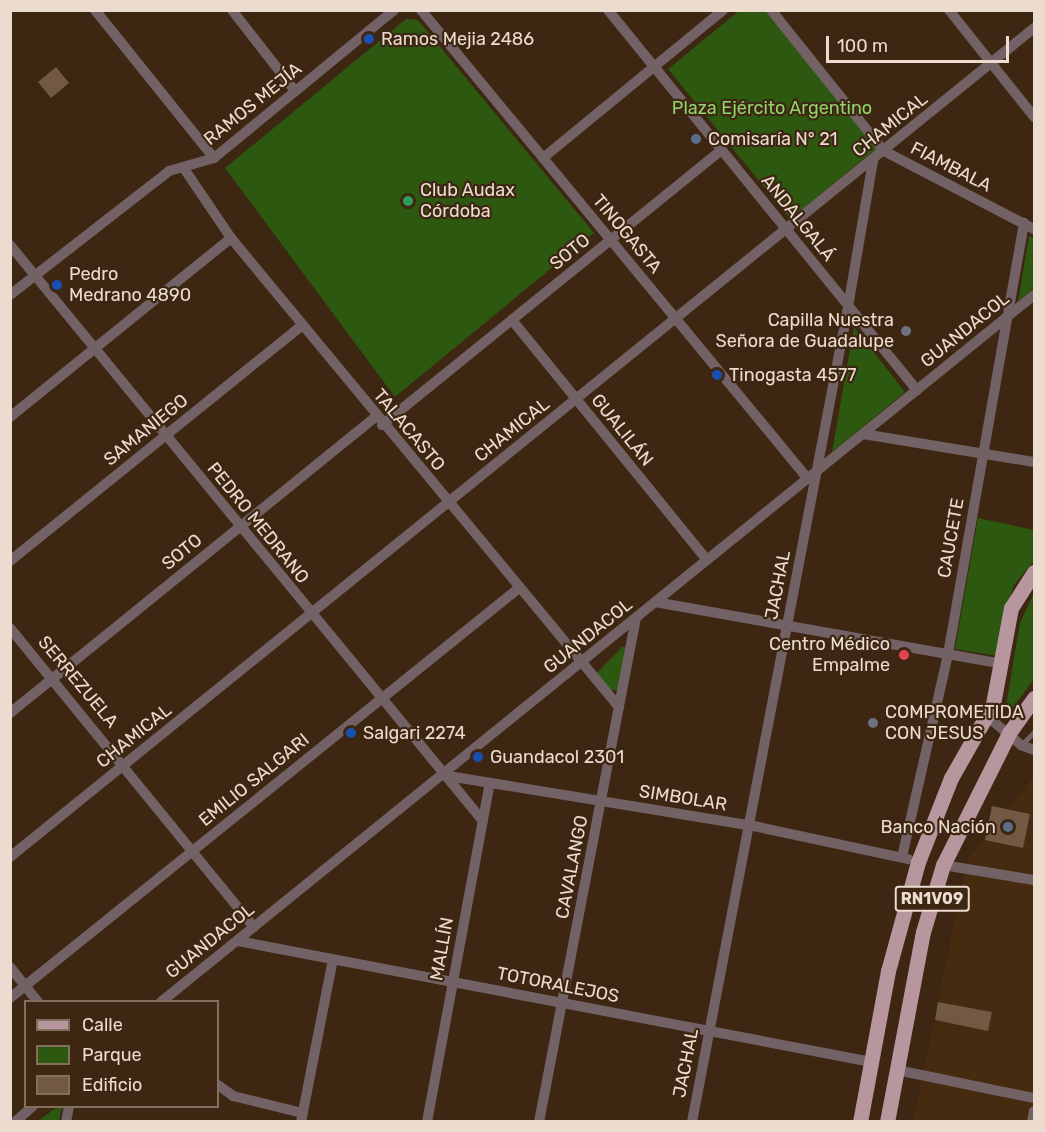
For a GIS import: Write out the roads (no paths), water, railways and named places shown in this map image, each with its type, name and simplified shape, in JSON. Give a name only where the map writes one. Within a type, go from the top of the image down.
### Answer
[{"type":"main road","name":"RN1V09","points":[[860,1122],[888,971],[918,862],[951,778],[987,716],[1004,664],[1011,608],[1035,572]]},
{"type":"main road","name":"RN1V09","points":[[887,1122],[923,932],[943,865],[1009,733],[1035,698]]},
{"type":"street","points":[[95,10],[214,158]]},
{"type":"street","points":[[232,10],[296,91]]},
{"type":"street","name":"RAMOS MEJÍA","points":[[10,294],[163,176],[183,167],[214,158],[394,10]]},
{"type":"street","name":"TINOGASTA","points":[[421,10],[808,479]]},
{"type":"street","name":"ANDALGALÁ","points":[[608,10],[917,390]]},
{"type":"street","points":[[543,158],[723,10]]},
{"type":"street","name":"FIAMBALA","points":[[771,10],[884,151],[1035,229]]},
{"type":"street","points":[[949,10],[1035,117]]},
{"type":"street","name":"CHAMICAL","points":[[10,857],[1035,28]]},
{"type":"street","name":"SOTO","points":[[10,713],[240,526],[512,320],[722,150]]},
{"type":"street","name":"JACHAL","points":[[692,1122],[788,626],[873,161]]},
{"type":"street","name":"TALACASTO","points":[[183,167],[231,238],[379,421],[619,707]]},
{"type":"street","name":"CAUCETE","points":[[902,857],[948,654],[1024,223]]},
{"type":"street","points":[[10,417],[231,238]]},
{"type":"street","name":"PEDRO MEDRANO","points":[[10,245],[442,775],[483,821]]},
{"type":"street","name":"GUANDACOL","points":[[164,1000],[1035,295]]},
{"type":"street","name":"GUALILÁN","points":[[512,320],[707,560]]},
{"type":"street","name":"SAMANIEGO","points":[[10,561],[302,325]]},
{"type":"street","points":[[863,434],[1035,462]]},
{"type":"street","name":"EMILIO SALGARI","points":[[10,998],[519,588]]},
{"type":"street","points":[[655,603],[1004,664]]},
{"type":"street","name":"CAVALANGO","points":[[539,1122],[636,618]]},
{"type":"street","name":"SERREZUELA","points":[[10,628],[125,765],[254,927]]},
{"type":"street","points":[[987,716],[1021,745],[1035,750]]},
{"type":"street","name":"SIMBOLAR","points":[[442,775],[749,825],[918,862]]},
{"type":"street","name":"MALLÍN","points":[[427,1122],[490,783]]},
{"type":"street","points":[[943,865],[1035,880]]},
{"type":"street","name":"TOTORALEJOS","points":[[238,941],[872,1062]]},
{"type":"street","points":[[219,1086],[233,1096],[302,1117],[333,959]]},
{"type":"street","points":[[10,967],[36,1000]]},
{"type":"street","points":[[897,1070],[1035,1098]]},
{"type":"street","points":[[15,1122],[32,1108]]},
{"type":"street","points":[[1032,1122],[1035,1111]]},
{"type":"lane","points":[[1021,745],[1035,732]]},
{"type":"place","name":"Ramos Mejia 2486","points":[[369,39]]},
{"type":"place","name":"Comisaría N° 21","points":[[696,139]]},
{"type":"place","name":"Club Audax Córdoba","points":[[408,201]]},
{"type":"place","name":"Pedro Medrano 4890","points":[[57,285]]},
{"type":"place","name":"Capilla Nuestra Señora de Guadalupe","points":[[906,331]]},
{"type":"place","name":"Tinogasta 4577","points":[[717,375]]},
{"type":"place","name":"Centro Médico Empalme","points":[[904,655]]},
{"type":"place","name":"COMPROMETIDA CON JESUS","points":[[873,723]]},
{"type":"place","name":"Salgari 2274","points":[[351,733]]},
{"type":"place","name":"Guandacol 2301","points":[[478,757]]},
{"type":"place","name":"Banco Nación","points":[[1008,827]]},
{"type":"park label","name":"Plaza Ejército Argentino","points":[[772,108]]}]
